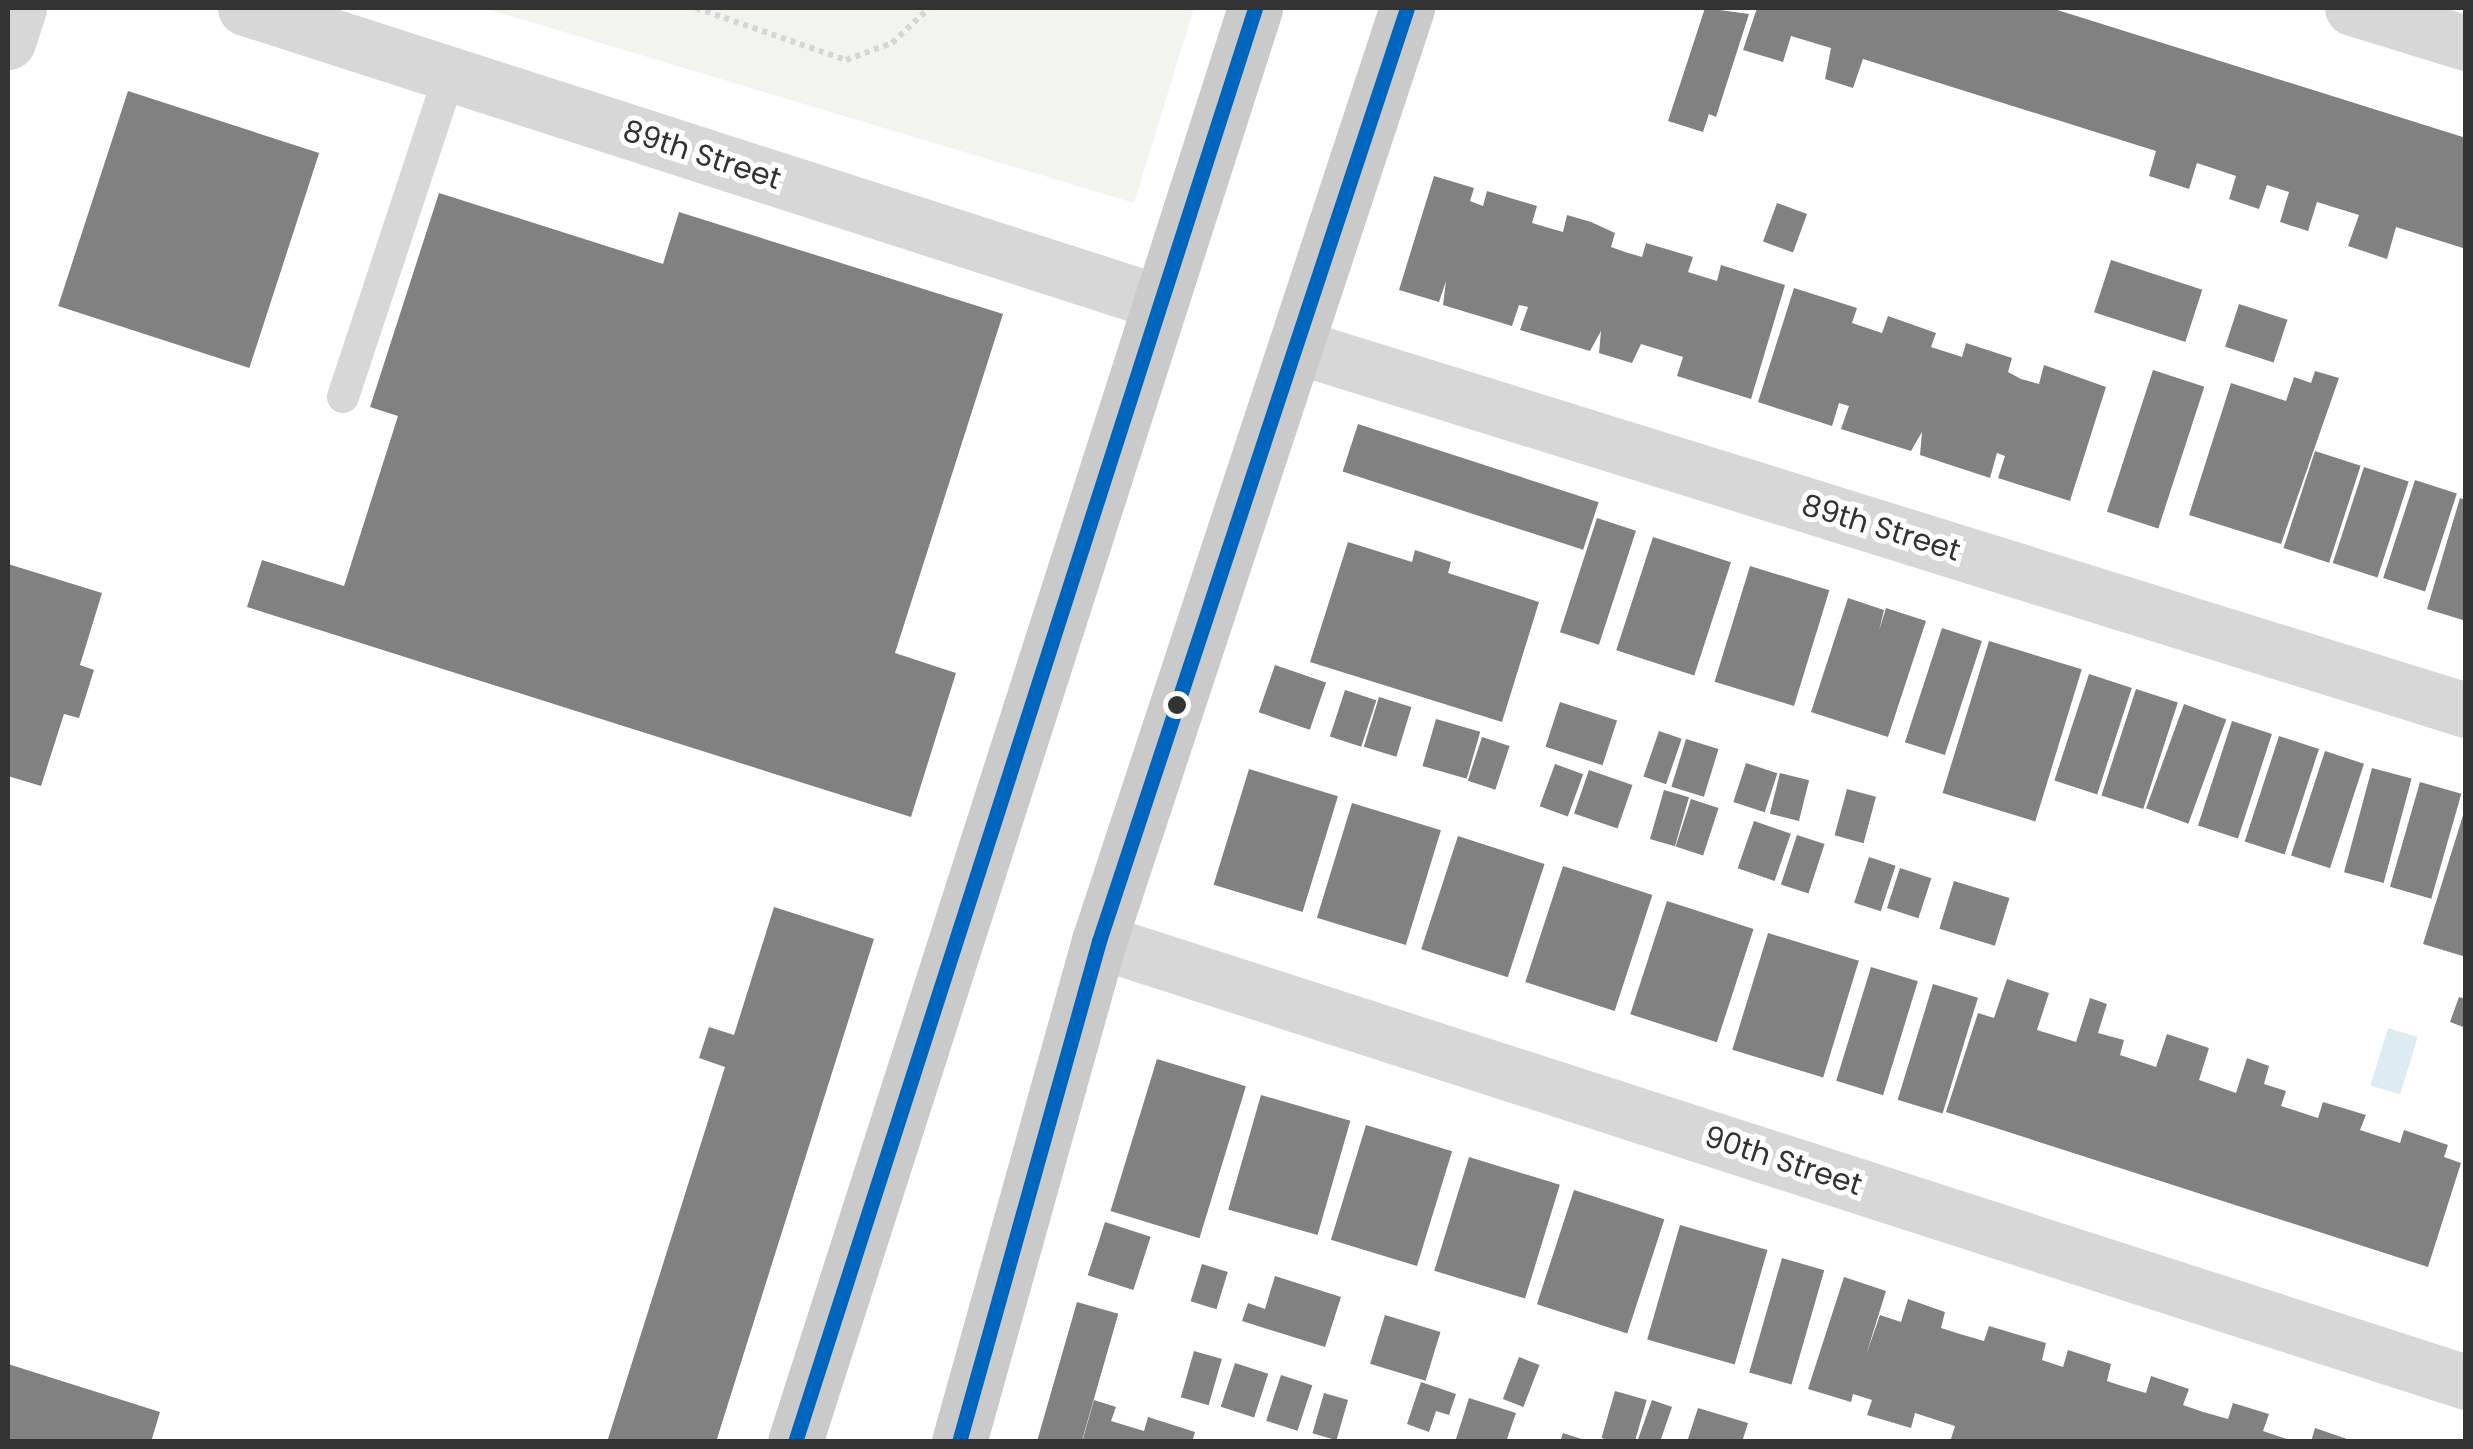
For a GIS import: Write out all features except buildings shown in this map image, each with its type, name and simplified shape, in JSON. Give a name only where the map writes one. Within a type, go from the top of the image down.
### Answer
[{"type":"main road","points":[[796,1442],[1255,8]]},
{"type":"main road","points":[[959,1442],[1099,941],[1406,8]]},
{"type":"street","points":[[8,42],[18,8]]},
{"type":"street","name":"89th Street","points":[[245,8],[1158,302]]},
{"type":"street","points":[[2352,8],[2466,43]]},
{"type":"street","name":"89th Street","points":[[1296,346],[2466,710]]},
{"type":"street","name":"90th Street","points":[[1099,941],[2466,1382]]},
{"type":"lane","points":[[343,397],[450,74]]},
{"type":"path","points":[[696,8],[846,60],[892,44],[929,8]]},
{"type":"shaded area","points":[[484,8],[1194,8],[1134,203]]},
{"type":"shaded area","points":[[2388,1028],[2418,1037],[2400,1094],[2370,1085]]},
{"type":"transit line","points":[[795,1442],[1255,8]]},
{"type":"transit line","points":[[959,1442],[1099,941],[1407,8]]}]
